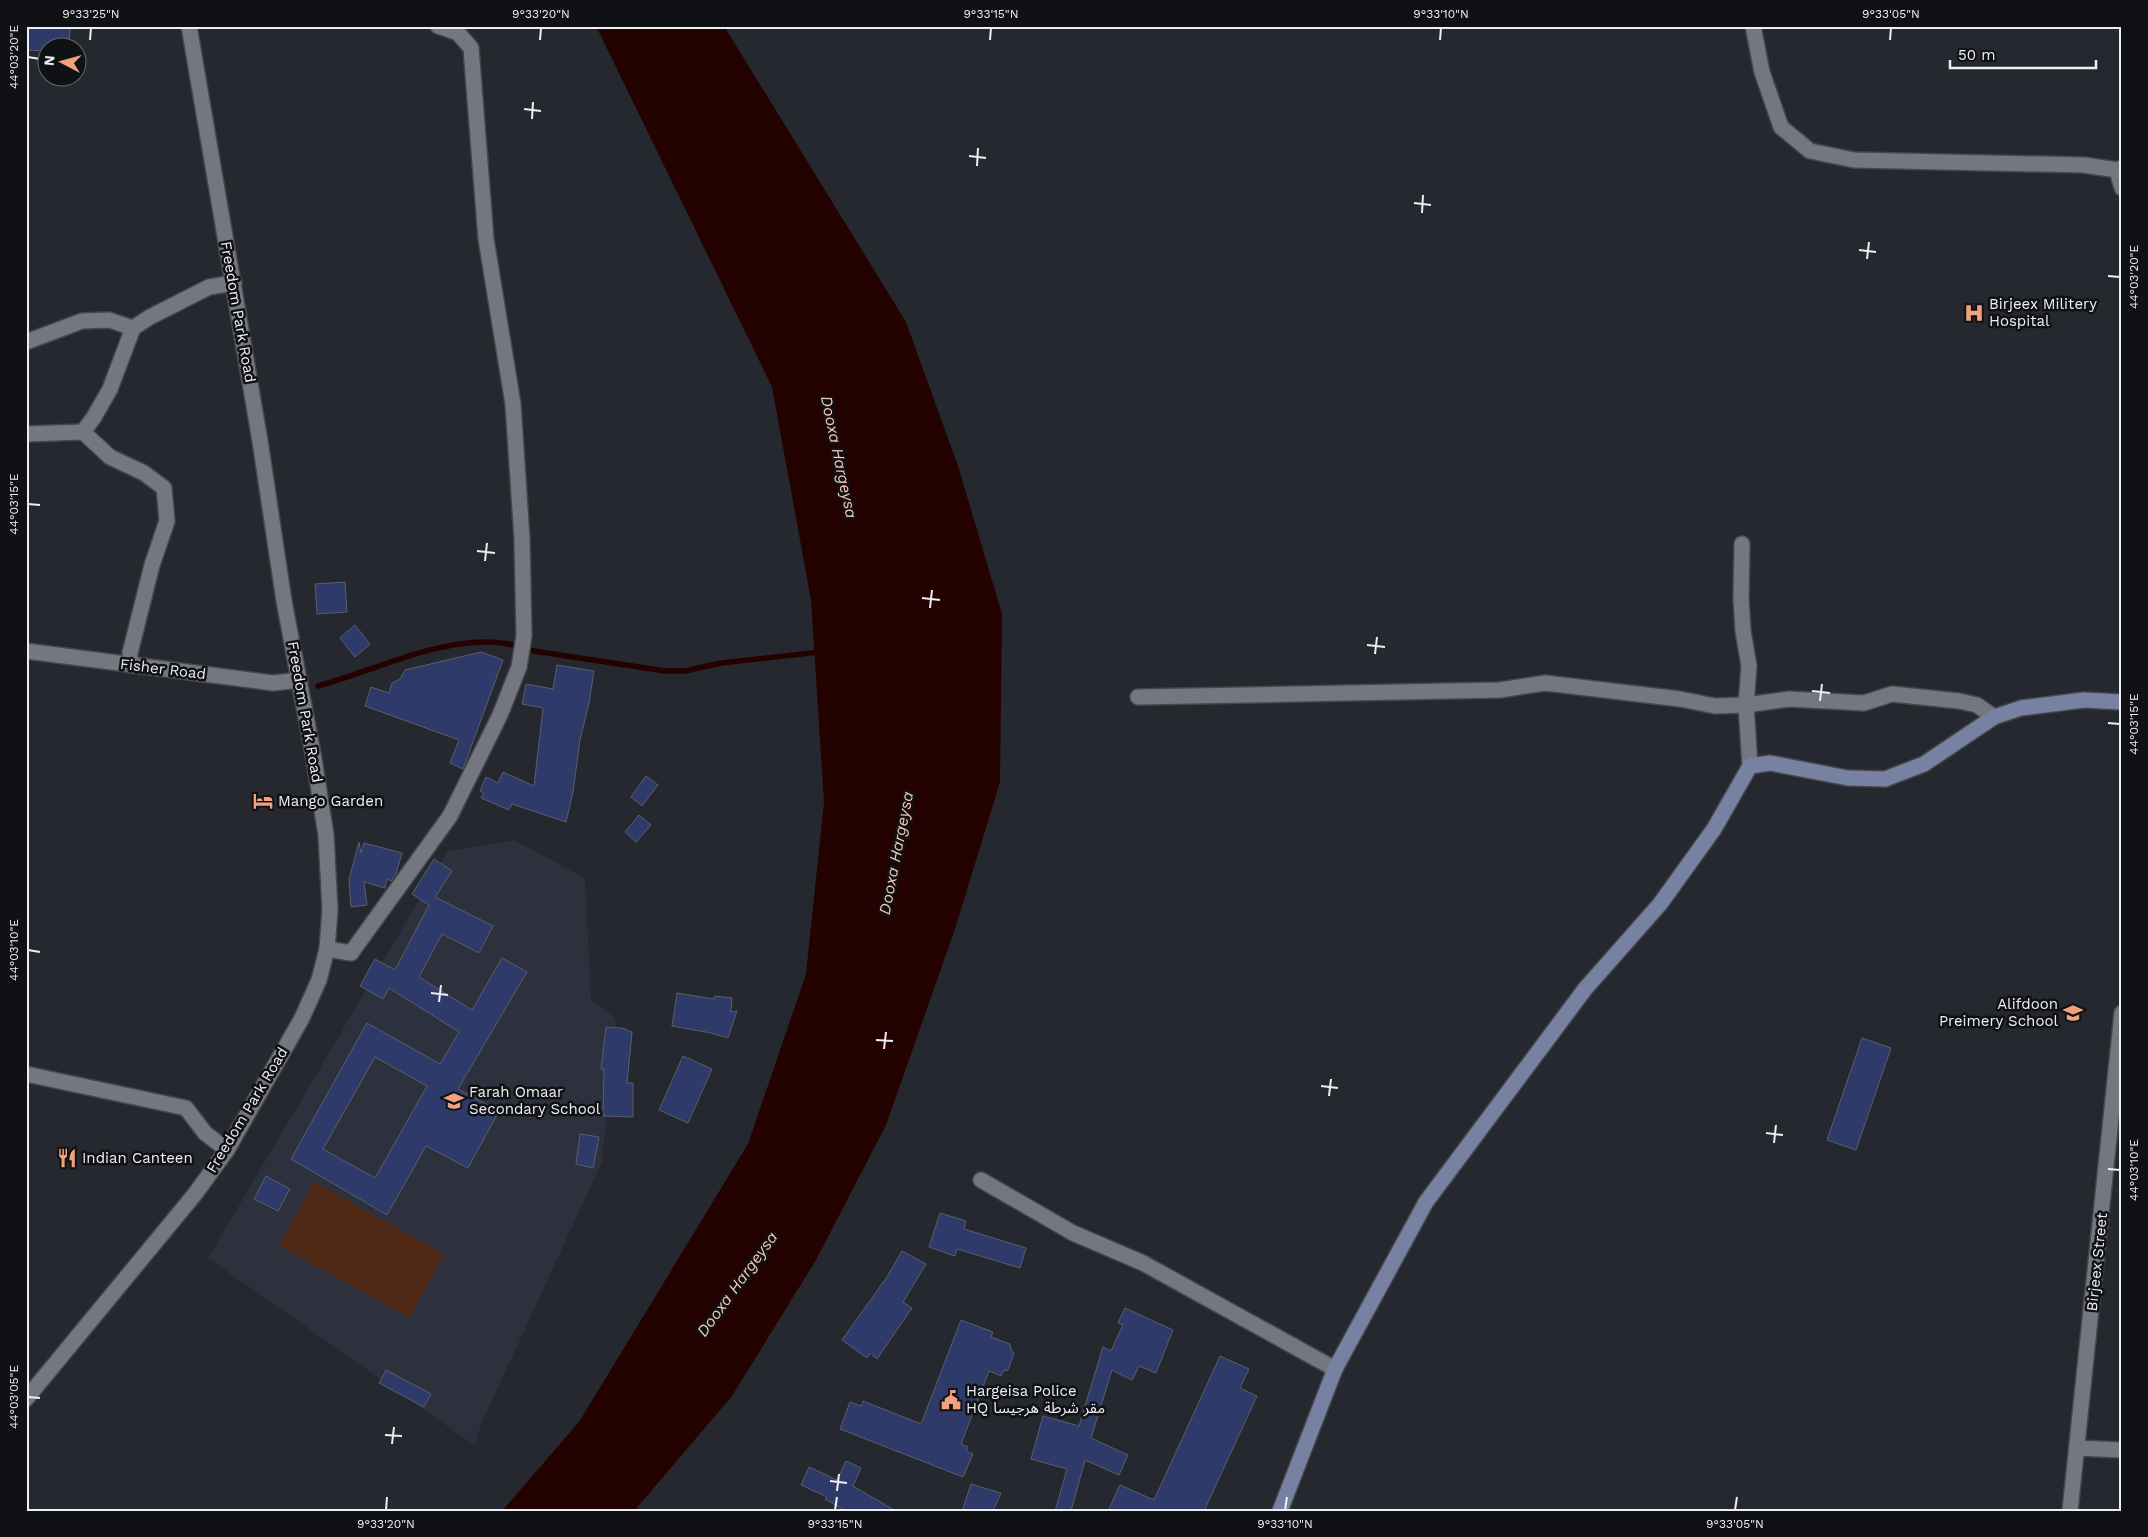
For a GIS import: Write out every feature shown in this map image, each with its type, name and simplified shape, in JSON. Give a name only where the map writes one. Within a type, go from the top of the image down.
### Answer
[{"type":"main road","points":[[1280,1511],[1335,1369],[1426,1202],[1585,989],[1660,904],[1714,829],[1750,766],[1770,763],[1848,778],[1885,779],[1924,764],[1994,717],[2021,708],[2084,700],[2122,702]]},
{"type":"street","name":"Freedom Park Road","points":[[26,1399],[195,1194],[226,1150],[302,1018],[319,980],[327,949],[330,910],[326,835],[300,680],[284,600],[234,283],[189,26]]},
{"type":"street","points":[[327,949],[350,953],[450,816],[500,715],[519,667],[524,636],[522,539],[513,404],[486,240],[471,48],[458,33],[438,26]]},
{"type":"street","points":[[1753,26],[1762,72],[1781,127],[1810,151],[1854,160],[2084,165],[2119,169],[2122,188]]},
{"type":"street","points":[[83,432],[110,389],[133,328],[150,317],[209,287],[234,283]]},
{"type":"street","points":[[26,342],[82,321],[109,320],[133,328]]},
{"type":"street","points":[[26,434],[83,432],[110,458],[144,473],[164,488],[167,521],[148,583],[130,653],[130,665]]},
{"type":"street","points":[[1742,544],[1741,599],[1749,666],[1746,705],[1750,766]]},
{"type":"street","name":"Fisher Road","points":[[26,651],[273,683],[300,680]]},
{"type":"street","points":[[1138,697],[1500,690],[1544,683],[1680,699],[1715,706],[1746,705],[1789,699],[1864,703],[1892,694],[1959,701],[1976,705],[1994,717]]},
{"type":"street","name":"Birjeex Street","points":[[2070,1511],[2122,1013]]},
{"type":"street","points":[[26,1074],[186,1108],[205,1133],[226,1150]]},
{"type":"street","points":[[981,1180],[1073,1233],[1143,1264],[1335,1369]]},
{"type":"street","points":[[2077,1448],[2122,1450]]},
{"type":"shaded area","name":"Farah Omaar Secondary School","points":[[514,840],[585,878],[591,1000],[616,1019],[602,1162],[482,1422],[474,1445],[208,1258],[448,851]]},
{"type":"shaded area","points":[[314,1182],[444,1254],[409,1317],[279,1246]]},
{"type":"water","name":"Dooxa Hargeysa","points":[[596,26],[724,26],[906,322],[958,466],[1002,614],[1000,782],[955,929],[886,1125],[816,1260],[732,1396],[634,1511],[502,1511],[579,1422],[748,1144],[806,974],[824,802],[811,600],[772,387]]},
{"type":"building","points":[[27,26],[70,26],[69,38],[38,38],[38,51],[26,50]]},
{"type":"building","points":[[345,582],[347,612],[317,614],[315,584]]},
{"type":"building","points":[[355,625],[370,644],[355,657],[340,638]]},
{"type":"building","points":[[481,652],[503,660],[463,769],[450,763],[459,740],[365,706],[371,687],[389,693],[392,683],[400,679],[405,670]]},
{"type":"building","points":[[557,665],[594,671],[566,822],[512,804],[509,810],[481,798],[484,793],[480,791],[486,777],[498,783],[503,772],[534,786],[543,708],[522,704],[526,684],[553,689]]},
{"type":"building","points":[[646,776],[658,785],[642,806],[631,797]]},
{"type":"building","points":[[639,815],[651,825],[636,842],[625,832]]},
{"type":"building","points":[[359,842],[361,853],[364,843],[402,853],[396,874],[391,881],[387,879],[385,888],[364,882],[367,905],[351,907],[349,879]]},
{"type":"building","points":[[434,859],[452,871],[435,897],[493,926],[479,953],[442,934],[419,977],[472,1010],[502,958],[527,972],[458,1089],[499,1111],[468,1168],[426,1146],[387,1215],[291,1159],[367,1023],[440,1064],[459,1032],[389,988],[383,999],[360,986],[375,959],[395,970],[429,905],[412,894]],"holes":[[[375,1057],[427,1086],[375,1178],[323,1149]]]},
{"type":"building","points":[[677,993],[714,999],[715,996],[732,998],[731,1012],[737,1011],[728,1038],[672,1026]]},
{"type":"building","points":[[606,1027],[622,1028],[632,1032],[627,1083],[633,1083],[633,1117],[603,1116],[604,1069],[601,1069]]},
{"type":"building","points":[[1862,1038],[1891,1048],[1856,1150],[1827,1140]]},
{"type":"building","points":[[683,1056],[712,1069],[688,1123],[659,1110]]},
{"type":"building","points":[[580,1134],[599,1137],[593,1168],[576,1164]]},
{"type":"building","points":[[266,1176],[290,1189],[278,1211],[254,1199]]},
{"type":"building","points":[[940,1213],[966,1221],[964,1229],[1026,1248],[1020,1268],[957,1249],[955,1256],[929,1247]]},
{"type":"building","points":[[902,1251],[926,1264],[903,1302],[912,1308],[877,1359],[870,1353],[867,1358],[842,1340],[887,1277]]},
{"type":"building","points":[[1125,1308],[1173,1330],[1156,1373],[1139,1366],[1132,1380],[1112,1370],[1091,1438],[1128,1455],[1119,1475],[1085,1460],[1071,1511],[1055,1511],[1067,1469],[1031,1459],[1043,1416],[1079,1426],[1103,1347],[1111,1351],[1123,1325],[1118,1323]]},
{"type":"building","points":[[961,1320],[993,1332],[991,1337],[1010,1344],[1011,1350],[1014,1353],[1008,1370],[1003,1371],[1001,1376],[989,1371],[961,1444],[968,1447],[966,1451],[973,1454],[963,1477],[840,1429],[850,1402],[861,1406],[863,1401],[921,1424]]},
{"type":"building","points":[[1220,1356],[1249,1369],[1240,1388],[1257,1396],[1204,1511],[1108,1511],[1120,1485],[1154,1500]]},
{"type":"building","points":[[386,1370],[431,1394],[424,1407],[379,1383]]},
{"type":"building","points":[[846,1461],[861,1468],[853,1486],[896,1511],[846,1511],[825,1499],[827,1497],[801,1485],[809,1467],[837,1480]]},
{"type":"building","points":[[971,1484],[1001,1493],[993,1511],[962,1511]]},
{"type":"waterway","points":[[318,686],[402,658],[446,646],[467,643],[500,643],[534,651],[665,671],[685,671],[721,663],[820,652]]},
{"type":"place","name":"Birjeex Militery Hospital","points":[[1974,313]]},
{"type":"place","name":"Mango Garden","points":[[263,801]]},
{"type":"place","name":"Alifdoon Preimery School","points":[[2073,1013]]},
{"type":"place","name":"Farah Omaar Secondary School","points":[[454,1101]]},
{"type":"place","name":"Indian Canteen","points":[[67,1158]]},
{"type":"place","name":"Hargeisa Police HQ مقر شرطة هرجيسا","points":[[951,1400]]}]
